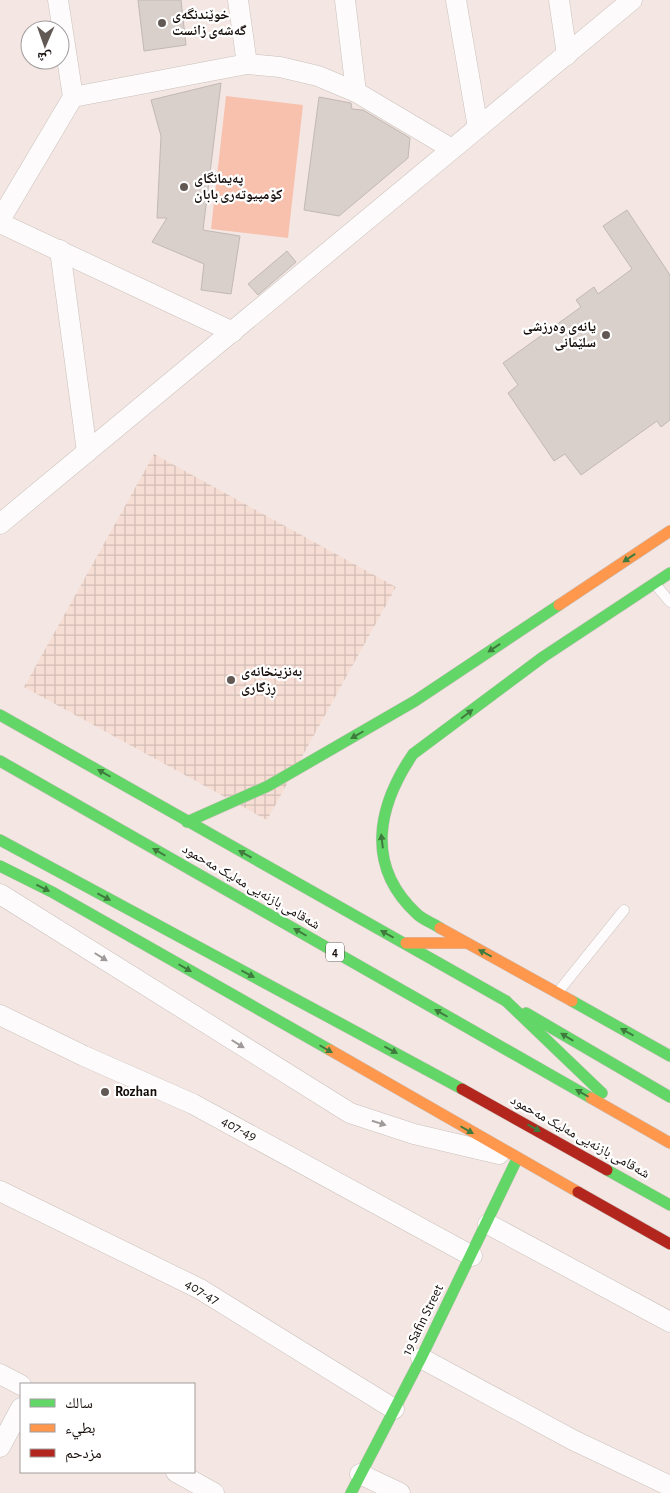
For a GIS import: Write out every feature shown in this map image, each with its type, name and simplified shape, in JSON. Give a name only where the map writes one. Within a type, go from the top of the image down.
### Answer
[{"type":"main road","points":[[187,822],[268,786],[415,701],[670,531]]},
{"type":"main road","points":[[670,573],[543,657],[413,754],[397,775],[382,810],[380,825],[384,858],[390,877],[398,893],[418,915],[670,1056]]},
{"type":"main road","points":[[0,715],[506,1001],[670,1097]]},
{"type":"main road","name":"شەقامی بازنەیی مەلیک مەحمود","points":[[0,762],[670,1143]]},
{"type":"main road","name":"شەقامی بازنەیی مەلیک مەحمود","points":[[0,840],[490,1104],[670,1204]]},
{"type":"main road","points":[[0,866],[72,903],[670,1244]]},
{"type":"main road","points":[[403,943],[467,943]]},
{"type":"main road","points":[[506,1001],[632,1122]]},
{"type":"main road","name":"19 Safin Street","points":[[351,1493],[488,1224],[517,1158]]},
{"type":"street","points":[[58,0],[73,98],[0,221],[233,332]]},
{"type":"street","points":[[238,0],[247,64]]},
{"type":"street","points":[[344,0],[356,92]]},
{"type":"street","points":[[456,0],[478,128]]},
{"type":"street","points":[[558,0],[567,55]]},
{"type":"street","points":[[0,524],[632,0]]},
{"type":"street","points":[[73,98],[247,64],[298,70],[356,92],[452,149]]},
{"type":"street","points":[[60,250],[87,452]]},
{"type":"street","points":[[0,894],[350,1113],[414,1134],[517,1158]]},
{"type":"street","name":"407-49","points":[[0,1015],[84,1056],[194,1104],[472,1256]]},
{"type":"street","name":"407-47","points":[[0,1191],[200,1289],[394,1409]]},
{"type":"street","points":[[488,1224],[670,1322]]},
{"type":"street","points":[[421,1358],[573,1440],[670,1487],[667,1493]]},
{"type":"street","points":[[0,1374],[20,1384]]},
{"type":"street","points":[[0,1447],[20,1410]]},
{"type":"street","points":[[178,1473],[214,1493]]},
{"type":"street","points":[[360,1474],[400,1493]]},
{"type":"lane","points":[[655,583],[670,602]]},
{"type":"lane","points":[[557,992],[624,910]]},
{"type":"shaded area","points":[[226,96],[303,105],[288,238],[211,229]]},
{"type":"shaded area","points":[[154,454],[396,587],[267,820],[24,687]]},
{"type":"building","name":"خوێندنگەی گەشەی زانست","points":[[138,0],[181,0],[186,45],[144,51]]},
{"type":"building","name":"پەیمانگای کۆمپیوتەری بابان","points":[[221,83],[203,230],[240,236],[231,294],[201,290],[204,264],[152,242],[167,218],[157,218],[161,136],[151,100]]},
{"type":"building","points":[[319,97],[351,103],[352,109],[363,110],[410,138],[408,158],[339,216],[304,210]]},
{"type":"building","name":"یانەی وەرزشی سلێمانی","points":[[627,210],[670,275],[670,420],[661,427],[657,421],[581,475],[565,454],[554,461],[508,393],[518,385],[503,363],[581,307],[576,300],[594,287],[598,294],[632,269],[603,226]]},
{"type":"building","points":[[287,251],[296,262],[258,295],[248,284]]},
{"type":"traffic: fast","points":[[440,928],[419,916],[400,896],[389,876],[383,856],[382,836],[385,815],[391,795],[413,754],[543,657],[670,573]]},
{"type":"traffic: fast","points":[[187,822],[268,786],[415,701],[559,605]]},
{"type":"traffic: fast","points":[[0,715],[506,1001]]},
{"type":"traffic: fast","points":[[0,761],[591,1098]]},
{"type":"traffic: fast","points":[[0,840],[462,1089]]},
{"type":"traffic: fast","points":[[0,866],[52,892],[330,1050]]},
{"type":"traffic: fast","points":[[506,1001],[602,1093]]},
{"type":"traffic: fast","points":[[572,1001],[670,1056]]},
{"type":"traffic: fast","points":[[526,1013],[670,1097]]},
{"type":"traffic: fast","points":[[351,1493],[421,1358],[517,1159]]},
{"type":"traffic: fast","points":[[607,1170],[670,1205]]},
{"type":"traffic: slow","points":[[559,605],[670,531]]},
{"type":"traffic: slow","points":[[440,928],[572,1001]]},
{"type":"traffic: slow","points":[[406,943],[467,943]]},
{"type":"traffic: slow","points":[[330,1050],[578,1192]]},
{"type":"traffic: slow","points":[[591,1098],[670,1143]]},
{"type":"traffic: jam","points":[[462,1089],[607,1170]]},
{"type":"traffic: jam","points":[[578,1192],[670,1244]]},
{"type":"place","name":"خوێندنگەی گەشەی زانست","points":[[162,23]]},
{"type":"place","name":"پەیمانگای کۆمپیوتەری بابان","points":[[184,187]]},
{"type":"place","name":"یانەی وەرزشی سلێمانی","points":[[606,335]]},
{"type":"place","name":"بەنزینخانەی ڕزگاری","points":[[231,680]]},
{"type":"place","name":"Rozhan","points":[[105,1092]]}]
